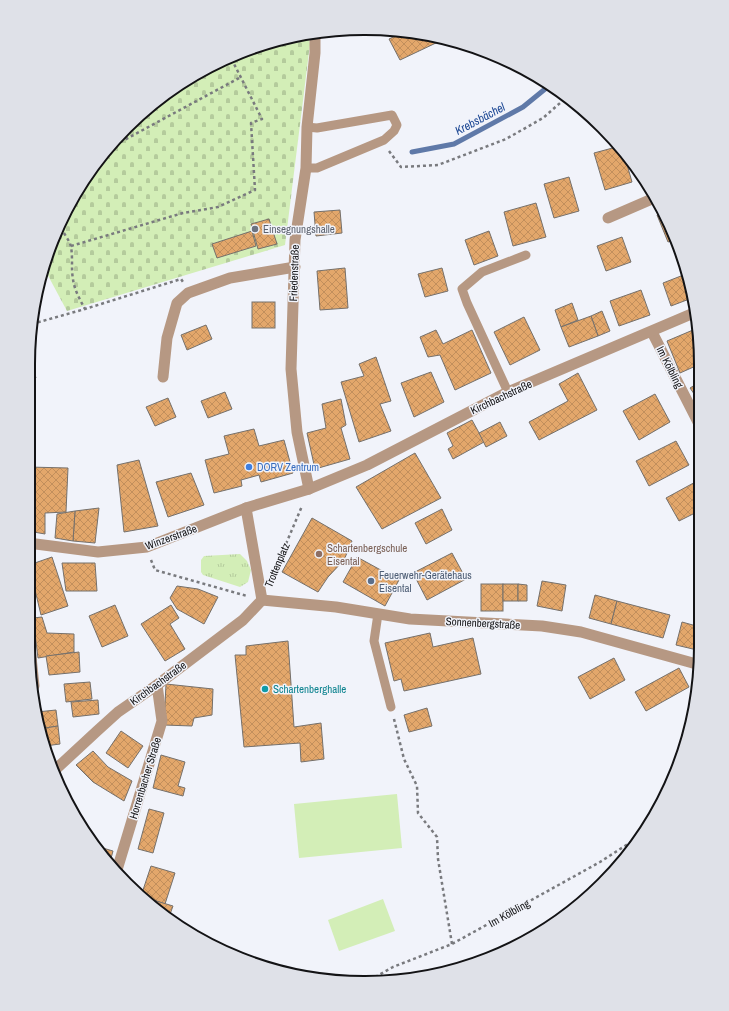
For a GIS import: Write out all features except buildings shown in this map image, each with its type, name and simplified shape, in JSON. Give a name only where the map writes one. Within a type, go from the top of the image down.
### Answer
[{"type":"street","name":"Friedenstraße","points":[[309,489],[297,432],[291,369],[295,240],[306,168],[307,127],[315,39]]},
{"type":"street","points":[[608,218],[649,199]]},
{"type":"street","points":[[163,377],[167,338],[177,303],[188,292],[230,278],[294,267]]},
{"type":"street","name":"Kirchbachstraße","points":[[309,489],[366,465],[508,392],[690,315]]},
{"type":"street","name":"Im Kölbling","points":[[652,332],[694,414]]},
{"type":"street","name":"Winzerstraße","points":[[35,544],[98,552],[147,547],[246,508],[309,489]]},
{"type":"street","name":"Trottenplatz","points":[[246,508],[262,600]]},
{"type":"street","name":"Kirchbachstraße","points":[[58,767],[118,712],[157,685],[243,620],[262,600]]},
{"type":"street","name":"Sonnenbergstraße","points":[[262,600],[336,607],[410,619],[542,626],[581,632],[693,663]]},
{"type":"street","name":"Horrenbacher Straße","points":[[118,865],[162,721],[157,685]]},
{"type":"lane","points":[[306,168],[316,168],[384,140],[394,131],[396,125],[392,115],[317,128],[307,127]]},
{"type":"lane","points":[[508,392],[462,289],[482,272],[526,255]]},
{"type":"lane","points":[[378,614],[374,641],[392,707]]},
{"type":"path","points":[[71,246],[183,213],[218,207],[256,190],[251,123],[262,119],[233,63]]},
{"type":"path","points":[[124,140],[241,77]]},
{"type":"path","points":[[384,140],[389,152],[401,167],[438,165],[506,139],[543,118],[562,101]]},
{"type":"path","points":[[63,232],[71,246],[73,279],[85,309]]},
{"type":"path","points":[[38,322],[181,279],[188,292]]},
{"type":"path","name":"Trottenplatz","points":[[262,600],[309,489]]},
{"type":"path","points":[[147,547],[155,570],[262,600]]},
{"type":"path","points":[[392,707],[404,759],[417,786],[418,813],[437,837],[438,859],[452,944]]},
{"type":"path","name":"Im Kölbling","points":[[378,975],[393,967],[452,944],[600,862],[628,844]]},
{"type":"green space","points":[[309,40],[310,44],[285,245],[67,311],[47,274],[52,259],[60,238],[79,200],[103,164],[117,147],[147,117],[164,103],[200,79],[238,60],[259,52]]},
{"type":"green space","points":[[240,554],[247,561],[251,570],[248,582],[240,587],[203,575],[201,572],[201,560],[204,556]]},
{"type":"green space","points":[[397,794],[402,848],[299,858],[294,804]]},
{"type":"green space","points":[[383,899],[395,931],[339,951],[328,920]]},
{"type":"waterway","name":"Krebsbächel","points":[[412,152],[454,144],[523,107],[545,89]]},
{"type":"place","name":"Einsegnungshalle","points":[[255,229]]},
{"type":"place","name":"DORV Zentrum","points":[[249,467]]},
{"type":"place","name":"Schartenbergschule Eisental","points":[[319,554]]},
{"type":"place","name":"Feuerwehr-Gerätehaus Eisental","points":[[371,581]]},
{"type":"place","name":"Schartenberghalle","points":[[265,689]]}]
